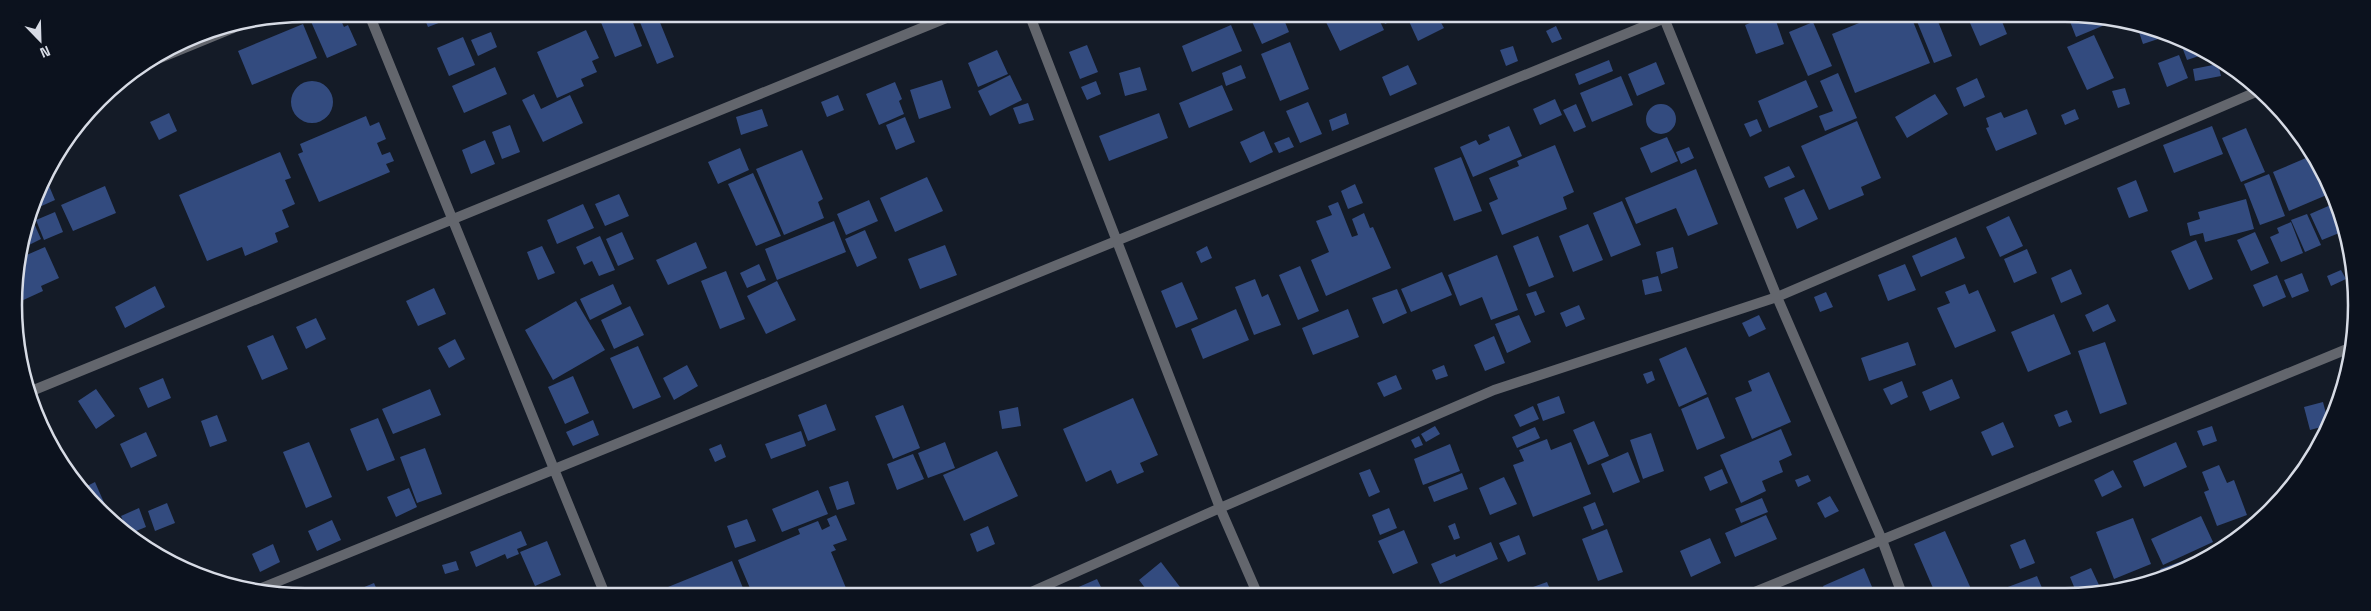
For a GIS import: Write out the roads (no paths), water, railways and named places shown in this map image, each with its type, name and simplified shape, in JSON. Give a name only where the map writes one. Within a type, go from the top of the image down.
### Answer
[{"type":"street","points":[[372,22],[602,588]]},
{"type":"street","points":[[36,389],[936,22]]},
{"type":"street","points":[[1032,22],[1220,508],[1255,588]]},
{"type":"street","points":[[267,586],[1655,22]]},
{"type":"street","points":[[1667,22],[1778,297],[1882,540],[1900,588]]},
{"type":"street","points":[[1040,588],[1494,390],[1778,297],[2253,93]]},
{"type":"street","points":[[1765,588],[2345,350]]}]
